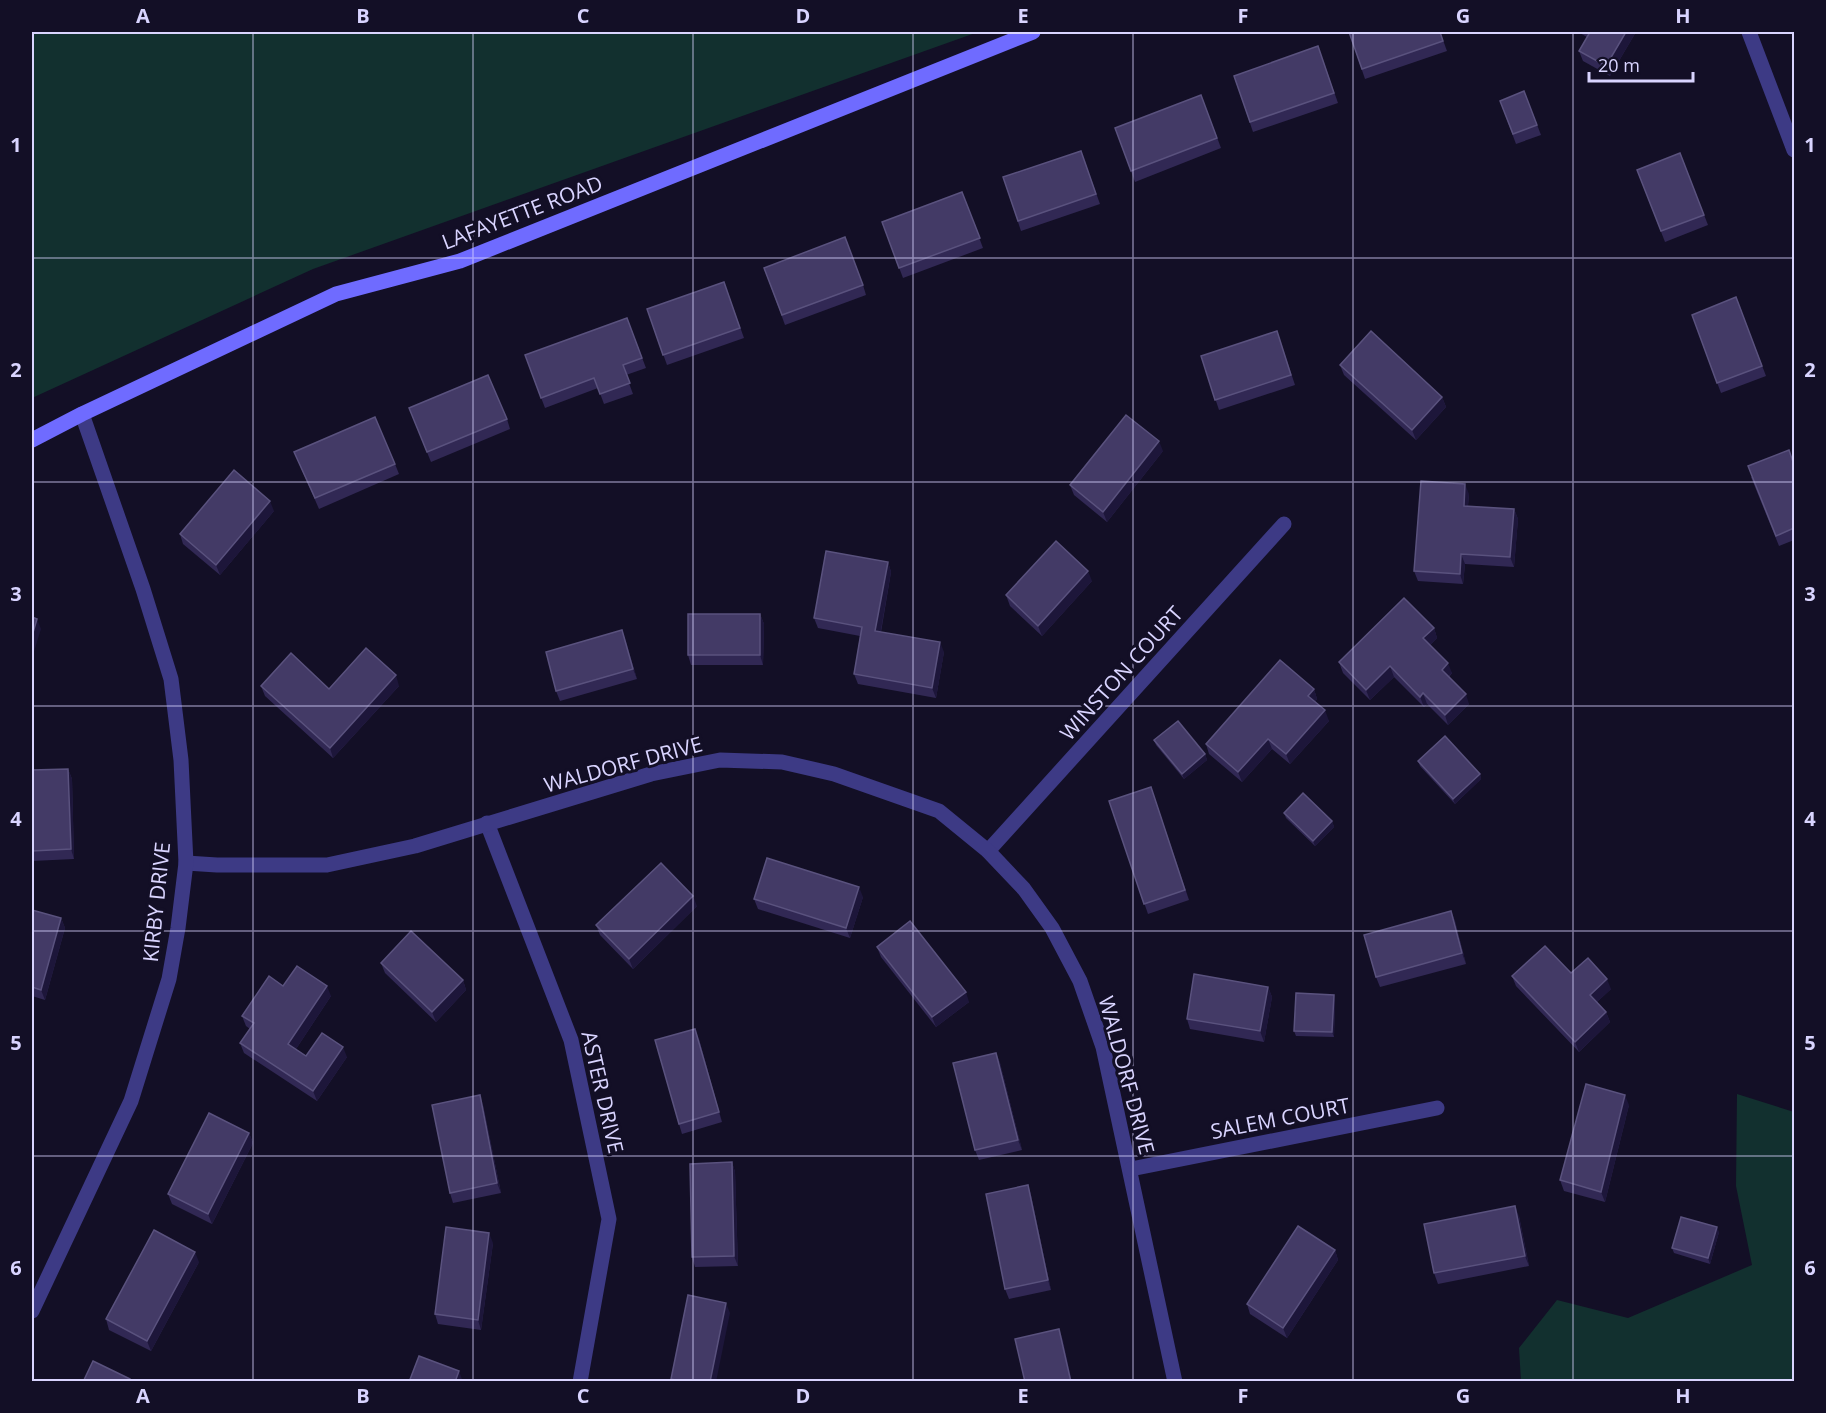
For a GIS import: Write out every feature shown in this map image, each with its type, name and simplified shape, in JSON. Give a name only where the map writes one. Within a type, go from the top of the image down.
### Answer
[{"type":"main road","name":"LAFAYETTE ROAD","points":[[32,440],[336,294],[460,261],[1033,32]]},
{"type":"street","points":[[1749,32],[1794,150]]},
{"type":"street","name":"KIRBY DRIVE","points":[[32,1311],[131,1101],[169,978],[186,863],[182,760],[171,679],[143,589],[82,414]]},
{"type":"street","name":"WINSTON COURT","points":[[988,851],[1284,524]]},
{"type":"street","name":"WALDORF DRIVE","points":[[186,863],[327,865],[415,846],[651,774],[720,760],[782,762],[834,774],[939,811],[988,851],[1024,889],[1053,927],[1080,981],[1103,1047],[1176,1382]]},
{"type":"street","name":"ASTER DRIVE","points":[[487,823],[571,1040],[609,1219],[580,1382]]},
{"type":"street","name":"SALEM COURT","points":[[1131,1169],[1437,1108]]},
{"type":"green space","points":[[32,32],[978,32],[313,269],[32,398]]},
{"type":"green space","points":[[1737,1094],[1794,1112],[1794,1381],[1521,1381],[1519,1348],[1557,1300],[1628,1318],[1752,1265],[1736,1186]]},
{"type":"building","points":[[1349,32],[1440,32],[1443,41],[1362,69]]},
{"type":"building","points":[[1590,32],[1626,32],[1606,66],[1579,51]]},
{"type":"building","points":[[1318,46],[1334,93],[1250,122],[1234,76]]},
{"type":"building","points":[[1524,91],[1537,125],[1513,134],[1500,101]]},
{"type":"building","points":[[1201,95],[1217,138],[1131,171],[1115,128]]},
{"type":"building","points":[[1081,151],[1096,194],[1018,221],[1003,177]]},
{"type":"building","points":[[1680,153],[1704,215],[1661,231],[1637,170]]},
{"type":"building","points":[[962,192],[980,238],[899,268],[882,222]]},
{"type":"building","points":[[845,237],[863,285],[782,315],[764,268]]},
{"type":"building","points":[[724,282],[740,328],[663,355],[647,309]]},
{"type":"building","points":[[1736,297],[1762,366],[1717,383],[1692,315]]},
{"type":"building","points":[[627,318],[642,358],[623,365],[630,383],[600,394],[594,378],[541,398],[525,355]]},
{"type":"building","points":[[1277,331],[1291,375],[1215,400],[1201,356]]},
{"type":"building","points":[[1371,331],[1442,397],[1412,430],[1340,365]]},
{"type":"building","points":[[488,375],[507,419],[427,452],[409,408]]},
{"type":"building","points":[[1126,415],[1159,441],[1103,512],[1070,485]]},
{"type":"building","points":[[375,417],[395,464],[315,498],[294,452]]},
{"type":"building","points":[[1789,450],[1794,465],[1794,528],[1776,536],[1748,466]]},
{"type":"building","points":[[234,470],[270,501],[216,565],[180,534]]},
{"type":"building","points":[[1421,481],[1465,484],[1464,506],[1514,509],[1510,557],[1461,554],[1460,574],[1414,571]]},
{"type":"building","points":[[1056,541],[1088,571],[1038,626],[1006,595]]},
{"type":"building","points":[[826,551],[888,562],[875,631],[940,642],[932,688],[854,674],[862,627],[814,618]]},
{"type":"building","points":[[1404,598],[1434,628],[1423,638],[1448,663],[1442,670],[1466,694],[1445,715],[1423,693],[1420,697],[1390,666],[1366,690],[1339,662]]},
{"type":"building","points":[[688,614],[760,614],[760,655],[688,655]]},
{"type":"building","points":[[32,617],[37,619],[32,636]]},
{"type":"building","points":[[622,630],[633,669],[556,691],[546,652]]},
{"type":"building","points":[[366,648],[396,675],[330,748],[261,686],[291,653],[329,689]]},
{"type":"building","points":[[1280,660],[1314,689],[1308,696],[1325,710],[1286,754],[1268,739],[1238,772],[1206,744]]},
{"type":"building","points":[[1178,721],[1205,754],[1182,774],[1154,740]]},
{"type":"building","points":[[1445,736],[1480,774],[1453,799],[1418,761]]},
{"type":"building","points":[[68,769],[71,849],[32,851],[32,770]]},
{"type":"building","points":[[1151,787],[1185,890],[1144,904],[1109,801]]},
{"type":"building","points":[[1303,793],[1332,821],[1313,841],[1284,813]]},
{"type":"building","points":[[767,858],[859,887],[846,928],[754,899]]},
{"type":"building","points":[[661,863],[693,896],[629,959],[596,925]]},
{"type":"building","points":[[32,910],[61,918],[41,990],[32,987]]},
{"type":"building","points":[[1451,911],[1462,953],[1376,977],[1364,935]]},
{"type":"building","points":[[910,921],[966,992],[932,1017],[877,947]]},
{"type":"building","points":[[411,931],[463,980],[432,1012],[381,963]]},
{"type":"building","points":[[1545,946],[1571,973],[1588,958],[1607,979],[1590,995],[1606,1012],[1575,1042],[1512,976]]},
{"type":"building","points":[[297,966],[327,986],[288,1044],[306,1056],[322,1033],[343,1047],[313,1091],[240,1043],[254,1023],[242,1016],[269,976],[283,986]]},
{"type":"building","points":[[1194,974],[1268,987],[1260,1031],[1187,1019]]},
{"type":"building","points":[[1296,993],[1334,995],[1332,1032],[1294,1031]]},
{"type":"building","points":[[695,1029],[719,1112],[679,1124],[655,1040]]},
{"type":"building","points":[[996,1053],[1018,1140],[975,1150],[953,1063]]},
{"type":"building","points":[[1586,1084],[1625,1095],[1601,1192],[1560,1180]]},
{"type":"building","points":[[480,1095],[497,1183],[450,1193],[432,1105]]},
{"type":"building","points":[[209,1113],[249,1133],[208,1214],[168,1194]]},
{"type":"building","points":[[732,1162],[734,1256],[692,1257],[690,1164]]},
{"type":"building","points":[[1028,1185],[1048,1280],[1005,1289],[986,1194]]},
{"type":"building","points":[[1515,1206],[1525,1256],[1434,1273],[1424,1224]]},
{"type":"building","points":[[1681,1217],[1717,1227],[1708,1258],[1672,1248]]},
{"type":"building","points":[[1298,1226],[1335,1250],[1283,1328],[1247,1304]]},
{"type":"building","points":[[446,1227],[489,1233],[478,1320],[435,1314]]},
{"type":"building","points":[[154,1230],[195,1252],[147,1341],[106,1319]]},
{"type":"building","points":[[688,1295],[726,1303],[710,1382],[684,1382],[671,1379]]},
{"type":"building","points":[[1059,1329],[1071,1382],[1025,1382],[1015,1339]]},
{"type":"building","points":[[419,1356],[459,1371],[455,1382],[409,1382]]},
{"type":"building","points":[[93,1361],[130,1379],[129,1382],[83,1382]]}]
